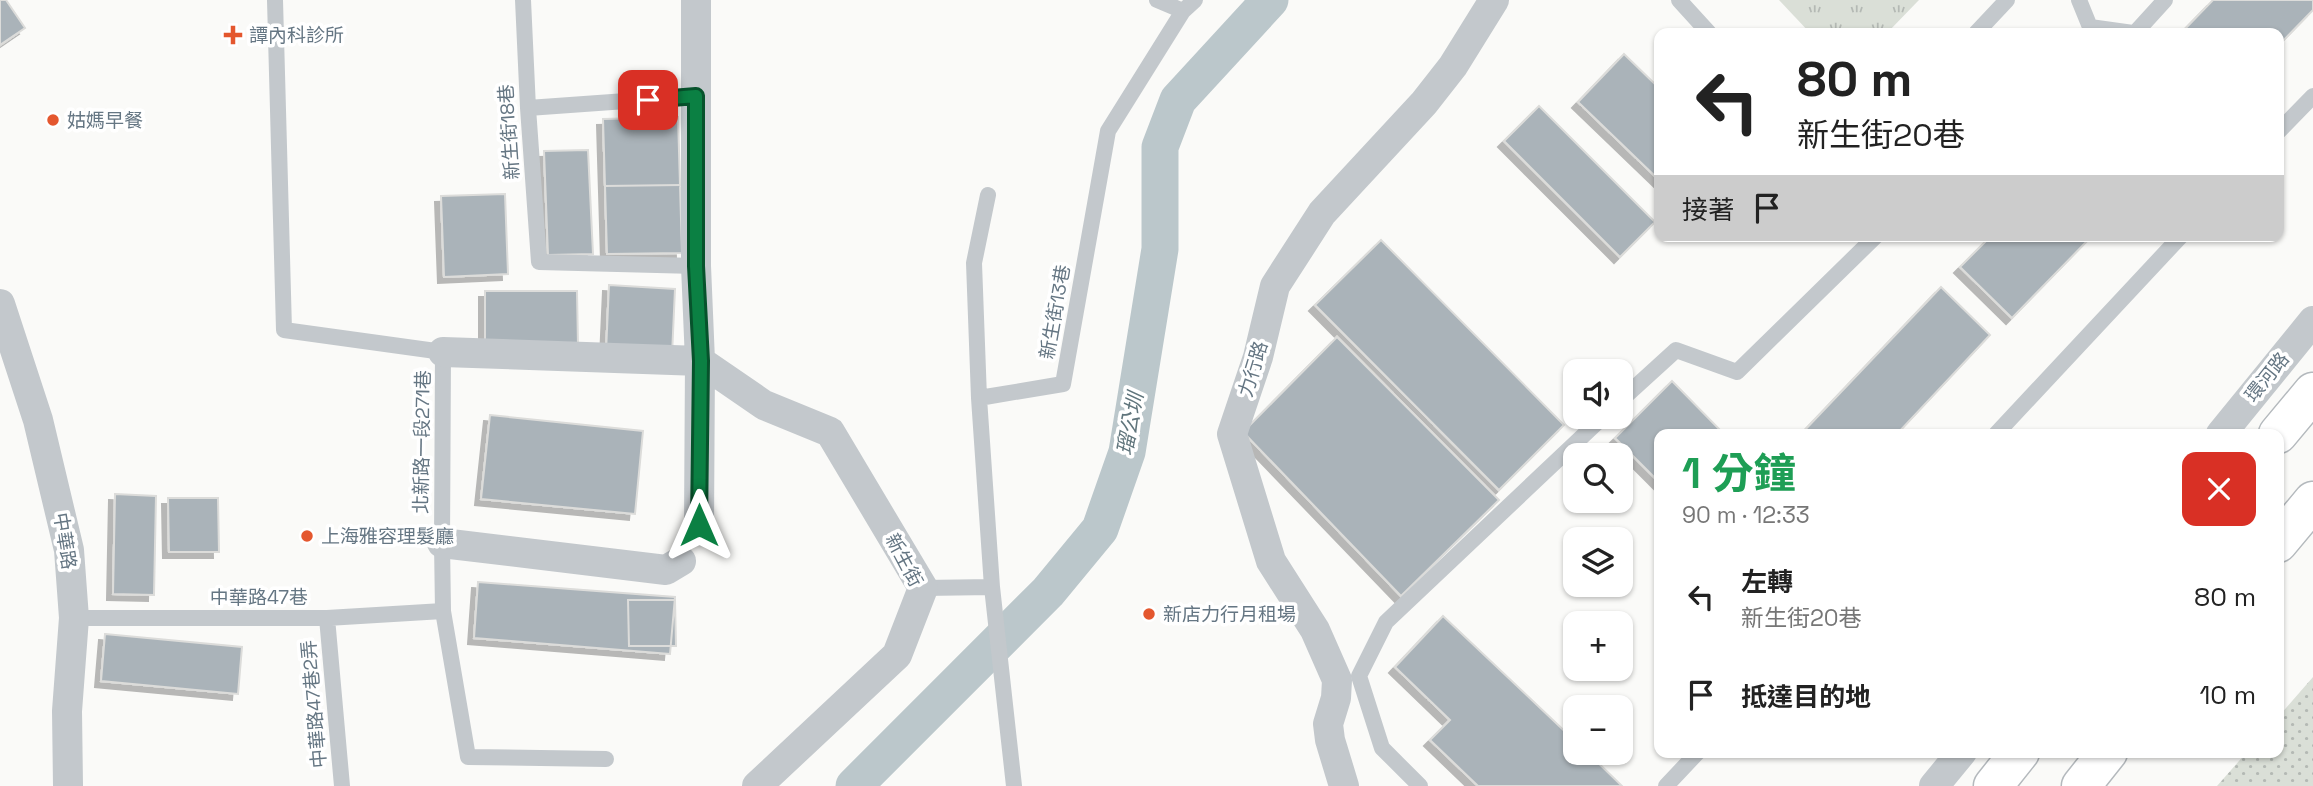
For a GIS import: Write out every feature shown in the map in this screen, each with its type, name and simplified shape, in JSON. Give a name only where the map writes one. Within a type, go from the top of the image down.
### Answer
[{"type":"highway","points":[[2282,429],[2313,392]]},
{"type":"highway","points":[[2284,536],[2313,500]]},
{"type":"highway","points":[[1993,786],[2015,758]]},
{"type":"highway","points":[[2081,786],[2103,758]]},
{"type":"street","points":[[696,0],[696,266],[701,361],[699,525]]},
{"type":"street","name":"力行路","points":[[1344,786],[1328,724],[1338,680],[1315,630],[1271,561],[1233,434],[1258,357],[1275,286],[1322,213],[1424,103],[1453,66],[1494,0]]},
{"type":"street","name":"中華路","points":[[0,304],[38,420],[69,550],[74,618],[67,711],[68,786]]},
{"type":"street","name":"環河路","points":[[2225,429],[2313,321]]},
{"type":"street","points":[[443,352],[701,361]]},
{"type":"street","name":"新生街","points":[[701,361],[764,405],[830,432],[923,588],[897,656],[757,786]]},
{"type":"street","points":[[442,543],[666,570],[681,561]]},
{"type":"street","points":[[1934,786],[1957,758]]},
{"type":"lane","name":"北新路一段271巷","points":[[275,0],[284,330],[443,352],[443,611],[468,757],[607,758]]},
{"type":"lane","name":"新生街18巷","points":[[523,0],[539,262],[696,266]]},
{"type":"lane","name":"新生街13巷","points":[[979,397],[1063,384],[1108,131],[1189,5],[1157,0]]},
{"type":"lane","points":[[1679,0],[1704,28]]},
{"type":"lane","points":[[1981,28],[2007,0]]},
{"type":"lane","points":[[2079,0],[2086,28]]},
{"type":"lane","points":[[2139,28],[2165,0]]},
{"type":"lane","points":[[528,108],[696,96]]},
{"type":"lane","points":[[2284,126],[2313,96]]},
{"type":"lane","points":[[988,195],[974,264],[979,397],[993,593],[1014,786]]},
{"type":"lane","points":[[1633,389],[1676,349],[1737,372],[1870,242]]},
{"type":"lane","points":[[2002,429],[2175,242]]},
{"type":"lane","points":[[1420,786],[1382,748],[1359,676],[1386,622],[1590,429]]},
{"type":"lane","points":[[923,588],[993,593]]},
{"type":"lane","name":"中華路47巷","points":[[74,618],[327,618],[443,611]]},
{"type":"lane","name":"中華路47巷2弄","points":[[327,618],[342,786]]},
{"type":"lane","points":[[1666,786],[1692,758]]},
{"type":"green space","points":[[1779,0],[1919,0],[1892,28],[1805,28]]},
{"type":"green space","points":[[2313,677],[2313,786],[2217,786],[2242,758],[2284,758],[2284,710]]},
{"type":"building","points":[[0,0],[6,0],[25,28],[0,45]]},
{"type":"building","points":[[2213,0],[2313,0],[2313,10],[2284,40],[2284,28],[2186,28]]},
{"type":"building","points":[[1624,54],[1654,83],[1654,175],[1578,102]]},
{"type":"building","points":[[1539,106],[1654,223],[1620,257],[1504,141]]},
{"type":"building","points":[[678,117],[680,185],[605,186],[603,119]]},
{"type":"building","points":[[588,150],[593,254],[548,255],[544,151]]},
{"type":"building","points":[[680,185],[682,253],[607,254],[605,186]]},
{"type":"building","points":[[505,194],[508,274],[444,277],[441,196]]},
{"type":"building","points":[[1381,240],[1563,426],[1499,490],[1315,305]]},
{"type":"building","points":[[1985,242],[2086,242],[2012,318],[1960,267]]},
{"type":"building","points":[[609,285],[675,289],[672,355],[606,352]]},
{"type":"building","points":[[1941,287],[1990,335],[1902,429],[1806,429]]},
{"type":"building","points":[[485,291],[577,291],[578,346],[485,346]]},
{"type":"building","points":[[1337,337],[1499,500],[1401,596],[1243,432]]},
{"type":"building","points":[[1672,381],[1719,429],[1654,429],[1654,477],[1633,456],[1633,443],[1620,443],[1615,438],[1624,429],[1633,429],[1633,420]]},
{"type":"building","points":[[490,415],[643,431],[635,514],[481,499]]},
{"type":"building","points":[[115,494],[156,496],[154,595],[113,594]]},
{"type":"building","points":[[168,498],[218,498],[219,552],[169,552]]},
{"type":"building","points":[[478,582],[675,597],[670,654],[474,638]]},
{"type":"building","points":[[628,600],[675,600],[676,646],[629,646]]},
{"type":"building","points":[[1443,616],[1563,730],[1563,765],[1600,765],[1622,786],[1478,786],[1430,740],[1450,720],[1395,667]]},
{"type":"building","points":[[105,634],[242,647],[238,694],[101,681]]},
{"type":"waterway","name":"瑠公圳","points":[[854,786],[1048,592],[1100,529],[1127,452],[1160,249],[1160,147],[1178,100],[1270,0]]},
{"type":"place","name":"譚內科診所","points":[[233,35]]},
{"type":"place","name":"姑媽早餐","points":[[53,120]]},
{"type":"place","name":"上海雅容理髮廳","points":[[307,536]]},
{"type":"place","name":"新店力行月租場","points":[[1149,614]]},
{"type":"route","points":[[648,100],[696,96],[696,266],[701,361],[699,525]]}]
